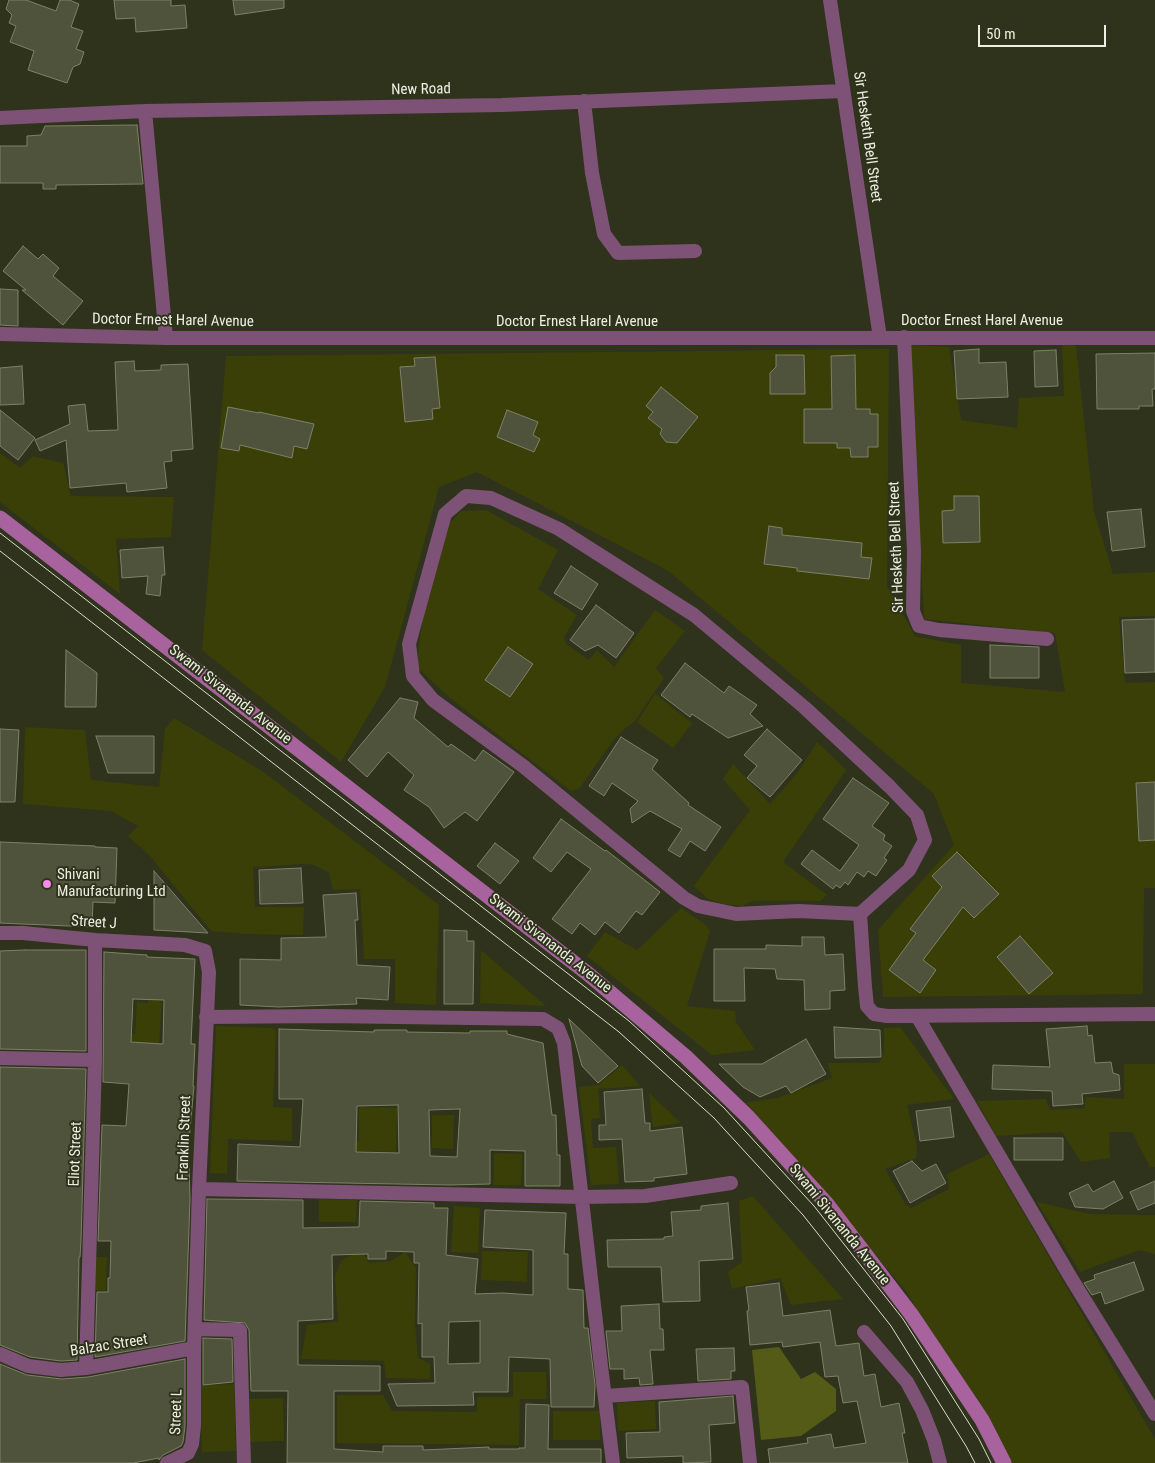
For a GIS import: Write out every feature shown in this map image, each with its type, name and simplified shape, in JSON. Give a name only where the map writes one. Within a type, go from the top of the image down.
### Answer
[{"type":"street","name":"Sir Hesketh Bell Street","points":[[830,0],[880,338]]},
{"type":"street","name":"New Road","points":[[0,118],[145,111],[502,105],[843,91]]},
{"type":"street","points":[[584,101],[592,173],[604,234],[618,253],[695,250]]},
{"type":"street","points":[[145,111],[166,338]]},
{"type":"street","name":"Doctor Ernest Harel Avenue","points":[[0,334],[166,338],[1155,338]]},
{"type":"street","name":"Sir Hesketh Bell Street","points":[[904,337],[914,551],[913,611],[919,626],[939,630],[1047,639]]},
{"type":"street","points":[[466,496],[491,498],[559,529],[694,614],[804,707],[889,786],[917,815],[925,840],[909,870],[860,914],[798,911],[736,914],[698,906],[684,898],[522,766],[433,700],[413,676],[409,644],[445,514],[466,496]]},
{"type":"street","name":"Swami Sivananda Avenue","points":[[0,518],[587,972],[686,1057],[749,1118],[827,1204],[911,1314],[982,1420],[1004,1463]]},
{"type":"street","points":[[860,914],[864,987],[867,1006],[874,1014],[887,1016],[1155,1014]]},
{"type":"street","name":"Street J","points":[[0,933],[185,944]]},
{"type":"street","name":"Eliot Street","points":[[86,1368],[95,1060],[95,940]]},
{"type":"street","name":"Franklin Street","points":[[185,944],[205,951],[209,972],[194,1348]]},
{"type":"street","points":[[206,1017],[325,1016],[543,1019],[558,1028],[564,1043],[614,1463]]},
{"type":"street","points":[[917,1016],[1071,1278],[1155,1414]]},
{"type":"street","points":[[0,1058],[95,1060]]},
{"type":"street","points":[[199,1189],[582,1197],[644,1196],[731,1183]]},
{"type":"street","points":[[195,1329],[240,1330],[244,1463]]},
{"type":"street","points":[[864,1332],[907,1382],[922,1410],[934,1440],[940,1463]]},
{"type":"street","name":"Balzac Street","points":[[0,1354],[28,1366],[61,1370],[86,1368],[194,1348]]},
{"type":"street","name":"Street L","points":[[167,1463],[188,1453],[192,1444],[194,1426],[194,1348]]},
{"type":"street","points":[[605,1396],[742,1387],[750,1463]]},
{"type":"green space","points":[[1062,343],[1076,346],[1094,511],[1113,574],[1155,572],[1155,616],[1119,617],[1125,683],[1155,682],[1155,888],[1144,888],[1143,994],[883,997],[878,930],[954,845],[934,794],[667,570],[477,472],[439,487],[385,687],[341,762],[202,650],[226,356],[889,349],[887,586],[915,636],[961,645],[961,683],[1065,692],[1055,633],[924,619],[909,345],[949,347],[961,420],[1017,428],[1019,398],[1064,396]]},
{"type":"green space","points":[[0,453],[20,468],[33,456],[63,463],[71,496],[174,497],[171,537],[116,539],[120,594],[0,502]]},
{"type":"green space","points":[[486,510],[558,550],[538,589],[577,615],[564,637],[566,644],[589,660],[597,650],[614,667],[655,610],[685,631],[656,668],[664,678],[635,721],[612,742],[579,789],[571,791],[450,698],[416,666],[428,584],[450,523],[461,511]]},
{"type":"green space","points":[[655,694],[692,723],[673,748],[637,722]]},
{"type":"green space","points":[[174,718],[262,771],[439,905],[436,1005],[395,1003],[395,959],[364,959],[360,889],[333,890],[329,873],[314,865],[253,867],[255,907],[304,907],[303,935],[245,934],[211,931],[150,856],[128,836],[138,826],[111,811],[23,804],[25,727],[85,730],[91,780],[159,787],[165,729]]},
{"type":"green space","points":[[817,742],[846,770],[783,862],[827,895],[820,901],[752,901],[742,906],[724,904],[708,899],[694,886],[750,810],[723,779],[733,764],[770,804],[799,771]]},
{"type":"green space","points":[[681,908],[706,925],[710,931],[687,1006],[735,1011],[736,1022],[755,1050],[712,1055],[587,956],[605,932],[637,950]]},
{"type":"green space","points":[[481,950],[546,1006],[480,1003]]},
{"type":"green space","points":[[148,997],[162,997],[158,1065],[145,1100],[149,1043],[128,1041],[129,1034],[135,1034],[137,1002],[148,1003]]},
{"type":"green space","points":[[216,1026],[272,1028],[276,1030],[273,1107],[292,1108],[292,1141],[228,1139],[227,1174],[210,1173]]},
{"type":"green space","points":[[900,1027],[954,1099],[907,1105],[917,1146],[916,1158],[885,1169],[906,1205],[911,1208],[949,1189],[947,1174],[989,1154],[1155,1439],[1155,1463],[1011,1463],[906,1291],[785,1148],[743,1103],[777,1098],[832,1078],[828,1063],[879,1063],[884,1053],[884,1028]]},
{"type":"green space","points":[[1124,1064],[1155,1064],[1155,1167],[1150,1167],[1132,1132],[1109,1132],[1110,1158],[1081,1162],[1062,1132],[996,1136],[977,1101],[1046,1099],[1050,1110],[1084,1108],[1086,1097],[1124,1099]]},
{"type":"green space","points":[[622,1065],[640,1086],[598,1089],[600,1118],[591,1119],[593,1148],[616,1147],[619,1184],[591,1185],[579,1087],[598,1085]]},
{"type":"green space","points":[[649,1093],[681,1123],[653,1127]]},
{"type":"green space","points":[[359,1107],[397,1108],[396,1152],[355,1151],[334,1141],[359,1141]]},
{"type":"green space","points":[[432,1115],[454,1115],[453,1149],[432,1148]]},
{"type":"green space","points":[[494,1153],[522,1154],[521,1185],[493,1185]]},
{"type":"green space","points":[[753,1196],[843,1299],[791,1305],[780,1278],[732,1289],[728,1272],[742,1262],[739,1201]]},
{"type":"green space","points":[[319,1199],[357,1200],[356,1222],[319,1222]]},
{"type":"green space","points":[[1037,1202],[1089,1214],[1155,1215],[1155,1254],[1139,1250],[1080,1272]]},
{"type":"green space","points":[[454,1206],[480,1208],[478,1253],[451,1252]]},
{"type":"green space","points":[[361,1249],[370,1263],[391,1261],[405,1252],[416,1268],[415,1322],[418,1358],[430,1364],[430,1379],[386,1378],[384,1361],[301,1359],[307,1325],[338,1321],[335,1276],[341,1261]]},
{"type":"green space","points":[[482,1251],[528,1252],[527,1282],[481,1280]]},
{"type":"green space","points":[[94,1257],[107,1257],[106,1291],[93,1290]]},
{"type":"green space","points":[[779,1347],[801,1379],[815,1372],[836,1389],[836,1411],[801,1436],[761,1440],[752,1350]]},
{"type":"green space","points":[[513,1372],[546,1372],[546,1399],[520,1399],[519,1445],[337,1443],[337,1395],[383,1395],[392,1411],[477,1412],[477,1397],[513,1397]]},
{"type":"green space","points":[[234,1384],[236,1451],[202,1452],[200,1385]]},
{"type":"green space","points":[[283,1398],[284,1441],[250,1442],[249,1399]]},
{"type":"green space","points":[[655,1401],[656,1429],[618,1431],[617,1403]]},
{"type":"green space","points":[[553,1411],[600,1411],[600,1440],[553,1440]]},
{"type":"building","points":[[9,0],[26,0],[56,11],[60,0],[69,0],[79,4],[71,27],[83,31],[76,49],[84,52],[80,64],[73,67],[67,83],[28,70],[34,51],[10,42],[16,26],[9,23],[12,15],[6,9]]},
{"type":"building","points":[[114,0],[171,0],[171,6],[185,5],[187,28],[136,32],[135,18],[116,19]]},
{"type":"building","points":[[233,0],[284,0],[284,8],[235,15]]},
{"type":"building","points":[[137,125],[143,184],[56,185],[56,189],[43,189],[43,183],[0,183],[0,146],[27,146],[27,136],[41,135],[45,126]]},
{"type":"building","points":[[23,246],[38,259],[43,254],[59,268],[53,276],[83,301],[63,325],[3,271]]},
{"type":"building","points":[[0,289],[18,290],[18,326],[0,325]]},
{"type":"building","points":[[979,349],[979,363],[1006,362],[1008,397],[957,399],[954,351]]},
{"type":"building","points":[[1056,350],[1058,386],[1035,387],[1034,351]]},
{"type":"building","points":[[1155,353],[1155,389],[1152,389],[1153,406],[1139,406],[1139,409],[1097,409],[1096,354]]},
{"type":"building","points":[[776,355],[804,355],[805,394],[770,394],[770,373],[776,367]]},
{"type":"building","points":[[855,355],[856,409],[870,409],[870,414],[878,414],[878,447],[868,447],[868,457],[851,457],[850,448],[837,448],[837,443],[804,443],[804,409],[832,409],[831,356]]},
{"type":"building","points":[[435,357],[440,408],[432,409],[433,419],[405,422],[400,367],[415,366],[414,358]]},
{"type":"building","points":[[134,361],[135,371],[161,370],[161,365],[188,364],[193,449],[171,451],[172,461],[164,462],[167,488],[127,492],[126,483],[70,488],[66,440],[40,451],[35,440],[70,424],[68,406],[85,404],[88,431],[118,430],[115,362]]},
{"type":"building","points":[[22,366],[24,404],[0,405],[0,368]]},
{"type":"building","points":[[661,387],[698,417],[677,443],[666,442],[660,434],[662,429],[648,418],[653,412],[646,406]]},
{"type":"building","points":[[228,407],[314,424],[307,449],[294,446],[292,458],[240,445],[239,451],[221,448]]},
{"type":"building","points":[[0,410],[35,438],[18,460],[0,446]]},
{"type":"building","points":[[507,410],[538,422],[533,435],[540,439],[534,452],[497,437]]},
{"type":"building","points":[[954,496],[979,496],[980,542],[943,543],[942,511],[954,510]]},
{"type":"building","points":[[1141,509],[1145,547],[1112,551],[1107,512]]},
{"type":"building","points":[[769,526],[782,528],[782,535],[862,543],[861,557],[872,558],[869,579],[797,571],[797,568],[764,564]]},
{"type":"building","points":[[163,547],[165,575],[162,575],[160,596],[146,594],[148,576],[122,578],[120,550]]},
{"type":"building","points":[[571,566],[598,584],[582,610],[554,593]]},
{"type":"building","points":[[596,605],[634,633],[616,658],[598,645],[585,651],[570,640]]},
{"type":"building","points":[[1155,619],[1155,672],[1125,673],[1122,620]]},
{"type":"building","points":[[990,645],[1039,647],[1039,678],[990,678]]},
{"type":"building","points":[[508,647],[533,664],[510,697],[485,680]]},
{"type":"building","points":[[66,650],[97,673],[96,707],[65,707]]},
{"type":"building","points":[[685,663],[724,693],[729,686],[757,705],[750,714],[763,726],[728,738],[692,714],[690,717],[661,695]]},
{"type":"building","points":[[400,698],[418,702],[414,718],[448,747],[451,744],[475,761],[483,750],[514,772],[477,821],[465,812],[444,828],[429,807],[404,790],[414,775],[388,752],[367,777],[348,760]]},
{"type":"building","points":[[0,729],[19,730],[15,802],[0,802]]},
{"type":"building","points":[[767,729],[802,760],[770,797],[747,778],[757,766],[744,755]]},
{"type":"building","points":[[96,736],[154,736],[154,773],[108,773]]},
{"type":"building","points":[[621,737],[658,760],[652,769],[689,803],[688,805],[721,827],[705,851],[690,841],[680,857],[668,850],[682,829],[650,811],[632,823],[630,809],[638,801],[612,783],[604,796],[589,786]]},
{"type":"building","points":[[853,778],[889,803],[872,826],[885,835],[883,840],[892,846],[884,858],[887,860],[876,876],[868,871],[864,877],[857,872],[848,885],[845,882],[840,888],[836,885],[833,889],[801,864],[812,850],[840,871],[859,845],[823,819]]},
{"type":"building","points":[[1155,782],[1155,840],[1139,841],[1136,783]]},
{"type":"building","points":[[561,819],[606,850],[660,892],[642,915],[636,911],[619,933],[605,922],[595,935],[580,923],[572,934],[552,919],[591,869],[567,852],[551,872],[533,858]]},
{"type":"building","name":"Shivani Manufacturing Ltd","points":[[0,842],[117,848],[115,903],[93,902],[92,927],[0,923]]},
{"type":"building","points":[[495,843],[519,861],[500,884],[477,866]]},
{"type":"building","points":[[957,852],[999,894],[974,918],[963,907],[923,960],[936,970],[920,993],[889,970],[916,933],[910,929],[942,887],[932,876]]},
{"type":"building","points":[[301,868],[303,903],[260,904],[259,870]]},
{"type":"building","points":[[154,871],[208,933],[154,930]]},
{"type":"building","points":[[356,893],[358,920],[355,920],[357,965],[390,967],[388,1000],[356,998],[357,1004],[279,1007],[240,1005],[240,959],[281,960],[281,938],[326,937],[323,895]]},
{"type":"building","points":[[444,930],[467,931],[467,941],[474,941],[473,1004],[444,1004]]},
{"type":"building","points":[[1020,936],[1053,973],[1029,994],[997,957]]},
{"type":"building","points":[[802,937],[824,937],[825,955],[843,954],[845,990],[830,991],[830,1009],[805,1010],[804,980],[777,979],[775,969],[744,968],[745,1001],[714,1001],[714,949],[766,949],[766,945],[802,946]]},
{"type":"building","points":[[86,950],[86,1051],[0,1049],[0,951]]},
{"type":"building","points":[[104,952],[147,955],[147,957],[195,959],[191,1044],[195,1044],[194,1086],[187,1162],[189,1162],[190,1199],[185,1341],[95,1357],[97,1292],[108,1292],[108,1278],[110,1278],[111,1241],[98,1241],[102,1125],[126,1126],[129,1084],[103,1082]],"holes":[[[133,999],[164,1000],[163,1044],[131,1042]]]},
{"type":"building","points":[[569,1019],[618,1066],[598,1083],[582,1066]]},
{"type":"building","points":[[1087,1026],[1088,1036],[1092,1035],[1095,1063],[1111,1062],[1113,1073],[1119,1075],[1120,1090],[1082,1094],[1083,1104],[1053,1106],[1052,1091],[992,1089],[993,1065],[1050,1067],[1046,1029]]},
{"type":"building","points":[[834,1027],[880,1030],[881,1057],[835,1058]]},
{"type":"building","points":[[279,1029],[374,1032],[374,1030],[407,1030],[407,1032],[470,1033],[470,1031],[507,1031],[507,1034],[543,1043],[552,1115],[556,1115],[557,1155],[560,1155],[560,1186],[525,1186],[525,1151],[490,1150],[490,1184],[237,1181],[238,1144],[300,1147],[303,1099],[279,1099]],"holes":[[[398,1105],[399,1153],[356,1152],[357,1106]],[[460,1109],[457,1157],[430,1156],[429,1110]]]},
{"type":"building","points":[[806,1039],[826,1074],[791,1093],[786,1086],[760,1097],[743,1087],[719,1064],[762,1064]]},
{"type":"building","points":[[0,1067],[86,1069],[77,1360],[61,1361],[30,1357],[0,1345]]},
{"type":"building","points":[[642,1089],[645,1123],[650,1123],[650,1131],[682,1127],[687,1174],[654,1178],[654,1181],[625,1182],[622,1139],[599,1140],[599,1125],[606,1125],[604,1092]]},
{"type":"building","points":[[950,1107],[954,1137],[920,1141],[916,1111]]},
{"type":"building","points":[[1014,1138],[1063,1138],[1063,1160],[1014,1160]]},
{"type":"building","points":[[912,1161],[922,1171],[936,1164],[946,1183],[910,1203],[893,1171]]},
{"type":"building","points":[[1114,1181],[1123,1198],[1103,1209],[1075,1207],[1069,1193],[1088,1184],[1093,1192]]},
{"type":"building","points":[[1155,1181],[1155,1203],[1138,1210],[1130,1192]]},
{"type":"building","points":[[207,1199],[303,1200],[303,1228],[359,1227],[360,1201],[434,1203],[434,1208],[448,1208],[446,1255],[478,1259],[475,1294],[533,1295],[533,1250],[483,1247],[485,1210],[566,1213],[564,1254],[568,1254],[568,1289],[583,1290],[584,1328],[588,1328],[595,1385],[594,1407],[551,1407],[550,1359],[509,1357],[508,1392],[473,1392],[474,1405],[397,1406],[388,1384],[435,1383],[434,1357],[422,1357],[422,1323],[418,1324],[419,1263],[414,1263],[414,1252],[386,1251],[386,1259],[368,1259],[368,1254],[332,1255],[333,1319],[298,1321],[298,1365],[380,1366],[380,1391],[334,1391],[334,1449],[383,1452],[383,1446],[423,1446],[423,1450],[489,1447],[489,1449],[525,1448],[526,1404],[549,1405],[548,1449],[601,1449],[601,1463],[287,1463],[288,1391],[251,1391],[249,1330],[245,1323],[204,1320]],"holes":[[[480,1321],[480,1363],[448,1364],[449,1322]]]},
{"type":"building","points":[[728,1203],[733,1259],[699,1261],[700,1301],[663,1302],[661,1267],[608,1267],[607,1240],[664,1239],[664,1237],[673,1236],[671,1212],[701,1210],[701,1206]]},
{"type":"building","points":[[1134,1262],[1144,1290],[1105,1304],[1101,1292],[1092,1295],[1084,1283],[1095,1279],[1094,1275]]},
{"type":"building","points":[[779,1283],[783,1316],[830,1310],[836,1346],[859,1343],[864,1376],[875,1374],[881,1407],[899,1403],[908,1463],[770,1463],[768,1449],[808,1443],[807,1438],[831,1434],[834,1448],[866,1443],[857,1401],[843,1403],[838,1376],[825,1377],[820,1342],[783,1347],[782,1342],[750,1345],[746,1287]]},
{"type":"building","points":[[659,1304],[660,1329],[663,1329],[664,1350],[650,1350],[653,1384],[640,1385],[639,1378],[624,1379],[624,1369],[610,1369],[606,1331],[622,1331],[621,1306]]},
{"type":"building","points":[[203,1338],[232,1339],[233,1382],[203,1385]]},
{"type":"building","points":[[734,1348],[735,1371],[731,1371],[731,1379],[698,1381],[696,1349]]},
{"type":"building","points":[[185,1359],[185,1426],[183,1442],[181,1446],[163,1455],[159,1460],[159,1458],[133,1463],[0,1463],[0,1364],[27,1375],[62,1379],[88,1377]]},
{"type":"building","points":[[733,1396],[735,1423],[709,1425],[711,1462],[683,1463],[683,1456],[627,1458],[626,1433],[660,1432],[659,1402]]},
{"type":"tram line","points":[[0,533],[629,1021],[724,1108],[814,1206],[903,1319],[979,1439],[991,1463]]},
{"type":"tram line","points":[[0,551],[619,1032],[714,1118],[803,1215],[891,1326],[975,1463]]},
{"type":"place","name":"Shivani Manufacturing Ltd","points":[[47,884]]}]
